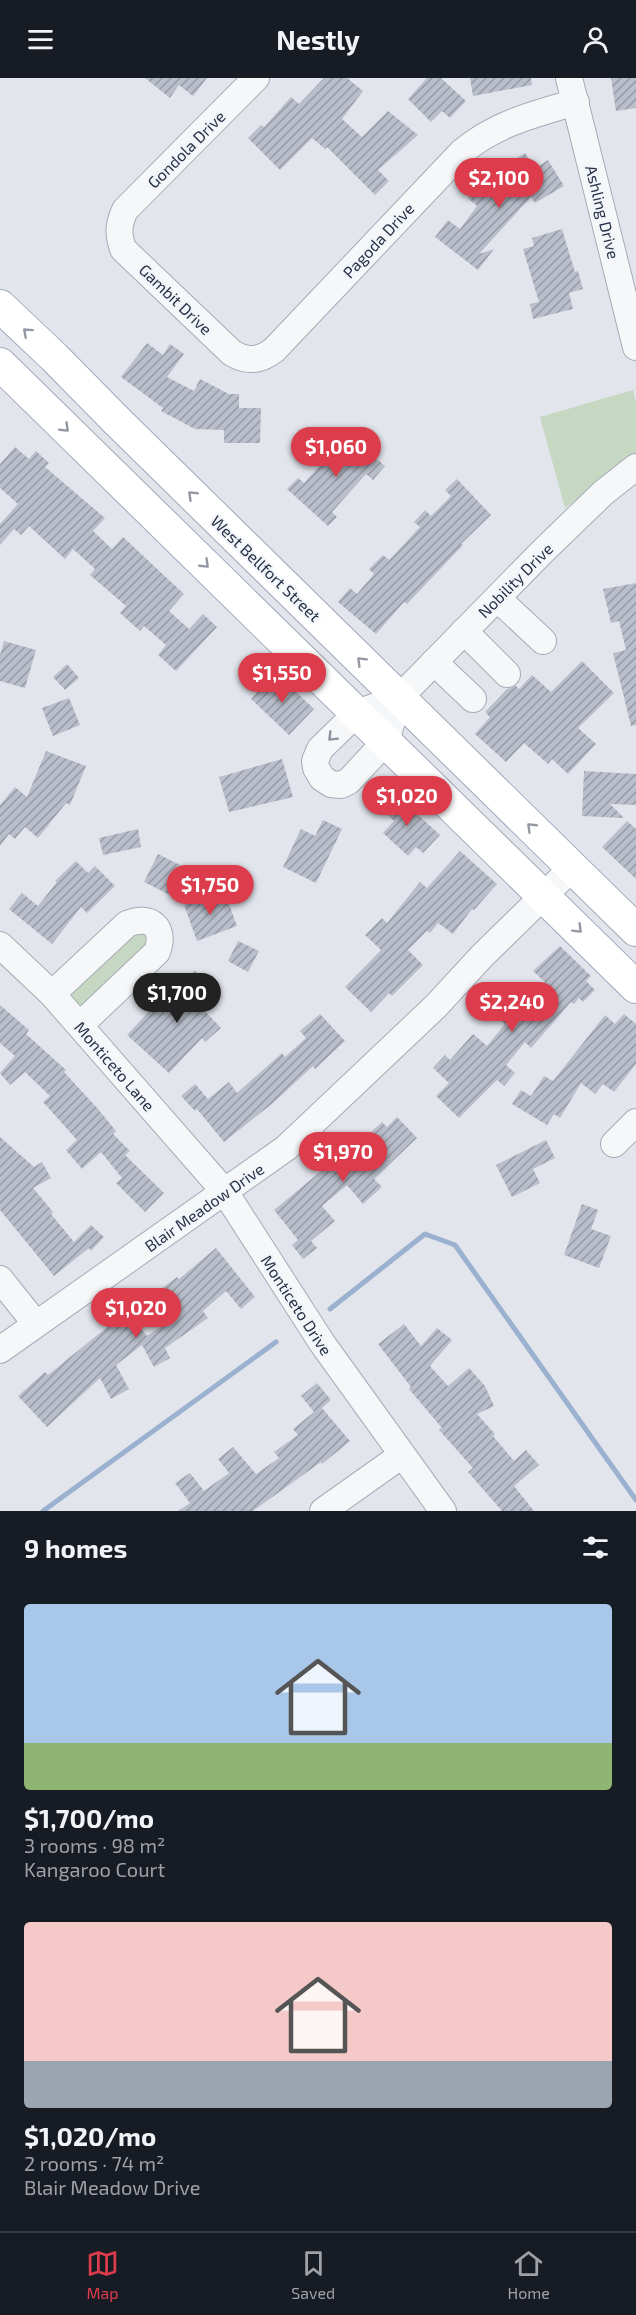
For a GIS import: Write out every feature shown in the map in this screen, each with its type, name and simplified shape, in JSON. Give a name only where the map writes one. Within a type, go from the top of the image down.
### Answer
[{"type":"main road","name":"West Bellfort Street","points":[[0,306],[636,930]]},
{"type":"main road","points":[[0,364],[636,987]]},
{"type":"main road","points":[[91,452],[117,421]]},
{"type":"street","name":"Gondola Drive","points":[[120,222],[125,210],[256,78]]},
{"type":"street","name":"Ashling Drive","points":[[569,78],[636,347]]},
{"type":"street","name":"Pagoda Drive","points":[[252,360],[265,357],[274,350],[462,152],[478,138],[512,121],[576,102]]},
{"type":"street","name":"Gambit Drive","points":[[120,222],[118,234],[123,249],[232,353],[252,360]]},
{"type":"street","name":"Nobility Drive","points":[[399,698],[386,741],[349,781],[341,785],[331,784],[322,778],[316,768],[315,760],[320,749],[357,713],[399,698],[603,493],[636,467]]},
{"type":"street","points":[[497,598],[543,641]]},
{"type":"street","points":[[464,631],[507,674]]},
{"type":"street","points":[[434,662],[473,699]]},
{"type":"street","name":"Blair Meadow Drive","points":[[0,1350],[286,1148],[436,1006],[482,956],[572,868]]},
{"type":"street","points":[[52,993],[127,924],[137,920],[149,922],[157,927],[161,935],[157,952],[80,1025]]},
{"type":"street","name":"Monticeto Lane","points":[[0,945],[52,993],[225,1192]]},
{"type":"street","points":[[614,1144],[636,1122]]},
{"type":"street","name":"Monticeto Drive","points":[[225,1192],[322,1343],[402,1455]]},
{"type":"street","points":[[0,1279],[36,1324]]},
{"type":"street","points":[[323,1511],[402,1455],[443,1511]]},
{"type":"green space","points":[[633,390],[636,403],[636,456],[565,508],[540,417]]},
{"type":"green space","points":[[128,925],[159,935],[80,1023],[55,994]]},
{"type":"building","points":[[145,78],[207,78],[193,96],[179,85],[170,98]]},
{"type":"building","points":[[324,78],[347,78],[363,91],[342,119],[362,137],[388,111],[418,135],[378,170],[389,181],[375,195],[327,147],[325,149],[312,138],[280,170],[248,138],[261,125],[264,127],[291,97],[299,104]]},
{"type":"building","points":[[427,78],[441,78],[466,101],[450,118],[442,111],[431,122],[408,99]]},
{"type":"building","points":[[470,78],[531,78],[532,85],[473,96]]},
{"type":"building","points":[[611,78],[636,78],[636,108],[616,111]]},
{"type":"building","points":[[525,153],[535,168],[548,160],[564,186],[535,203],[531,197],[479,254],[494,249],[478,270],[435,237],[448,220],[460,229],[477,206],[468,198],[482,182],[494,193],[515,170],[510,162]]},
{"type":"building","points":[[562,229],[575,272],[578,271],[583,289],[569,293],[573,309],[533,319],[530,304],[539,302],[523,249],[534,246],[532,238]]},
{"type":"building","points":[[147,343],[163,355],[170,344],[184,354],[167,377],[194,391],[200,379],[229,394],[239,394],[239,408],[261,408],[260,443],[224,443],[224,430],[195,429],[161,411],[163,408],[121,377]]},
{"type":"building","points":[[342,430],[385,466],[373,480],[366,474],[332,512],[337,517],[328,526],[287,489],[298,478],[304,483],[338,445],[333,441]]},
{"type":"building","points":[[15,447],[29,459],[36,451],[49,463],[45,467],[105,518],[93,531],[112,549],[123,537],[184,594],[169,611],[189,629],[203,614],[217,627],[176,671],[158,655],[166,645],[144,626],[140,631],[120,613],[126,606],[90,575],[95,569],[73,549],[65,559],[29,526],[21,535],[14,529],[0,545],[0,524],[18,504],[0,488],[0,464]]},
{"type":"building","points":[[457,479],[491,515],[461,544],[463,545],[407,604],[404,602],[376,634],[338,602],[350,588],[357,594],[374,574],[369,569],[383,555],[389,560],[420,527],[414,522],[425,510],[431,516],[451,496],[445,490]]},
{"type":"building","points":[[636,583],[636,725],[631,726],[613,653],[626,650],[619,621],[611,623],[603,589]]},
{"type":"building","points":[[4,641],[36,650],[25,688],[0,681],[0,655]]},
{"type":"building","points":[[582,661],[614,693],[578,728],[596,744],[568,774],[552,759],[548,764],[524,743],[506,762],[475,734],[490,717],[485,712],[507,689],[516,686],[519,689],[532,675],[551,692]]},
{"type":"building","points":[[67,664],[79,678],[65,690],[53,677]]},
{"type":"building","points":[[276,673],[314,709],[289,735],[251,699]]},
{"type":"building","points":[[69,698],[80,725],[53,736],[42,708]]},
{"type":"building","points":[[46,751],[86,766],[70,805],[66,803],[38,838],[25,827],[15,839],[9,834],[0,846],[0,805],[15,787],[27,797]]},
{"type":"building","points":[[282,759],[293,797],[229,812],[219,777]]},
{"type":"building","points":[[584,771],[636,774],[636,805],[610,804],[624,818],[582,816]]},
{"type":"building","points":[[393,792],[440,835],[423,853],[416,847],[408,856],[383,833],[394,821],[379,807]]},
{"type":"building","points":[[323,820],[342,829],[316,883],[283,867],[301,829],[315,836]]},
{"type":"building","points":[[627,821],[636,829],[636,879],[602,847]]},
{"type":"building","points":[[138,829],[141,847],[103,855],[99,838]]},
{"type":"building","points":[[460,851],[497,884],[474,910],[472,909],[453,934],[438,923],[430,933],[427,931],[408,950],[423,965],[392,996],[389,993],[371,1012],[345,987],[381,950],[365,935],[382,918],[387,923],[420,882],[427,888]]},
{"type":"building","points":[[158,854],[194,872],[180,900],[144,882]]},
{"type":"building","points":[[76,861],[88,873],[95,866],[115,886],[87,913],[81,907],[52,944],[9,909],[22,893],[38,906],[57,882],[55,881]]},
{"type":"building","points":[[224,890],[237,926],[197,941],[184,905]]},
{"type":"building","points":[[238,941],[259,951],[248,972],[228,961]]},
{"type":"building","points":[[560,946],[591,976],[586,981],[595,990],[583,1002],[579,998],[574,1004],[571,1002],[531,1048],[525,1042],[506,1065],[515,1073],[504,1086],[497,1080],[459,1118],[436,1096],[449,1083],[433,1068],[445,1055],[450,1060],[473,1034],[487,1046],[505,1024],[490,1011],[503,997],[519,1011],[545,982],[533,971]]},
{"type":"building","points":[[195,971],[216,994],[201,1007],[221,1028],[205,1042],[202,1038],[169,1073],[127,1035],[154,1006],[156,1007]]},
{"type":"building","points":[[0,1005],[29,1030],[26,1034],[66,1070],[64,1072],[98,1109],[116,1131],[113,1134],[130,1151],[125,1155],[164,1193],[145,1212],[116,1183],[122,1178],[101,1152],[82,1169],[66,1150],[77,1140],[43,1102],[50,1096],[25,1072],[10,1085],[0,1073],[15,1056],[0,1043]]},
{"type":"building","points":[[320,1014],[345,1041],[315,1069],[313,1066],[273,1103],[224,1142],[197,1109],[195,1111],[181,1096],[195,1084],[208,1099],[229,1082],[237,1093],[282,1053],[285,1057],[306,1038],[300,1031]]},
{"type":"building","points":[[624,1014],[636,1024],[636,1064],[614,1092],[603,1084],[595,1094],[581,1083],[560,1118],[554,1114],[547,1125],[512,1104],[521,1090],[531,1096],[544,1076],[553,1081],[605,1015],[615,1024]]},
{"type":"building","points":[[397,1117],[417,1138],[374,1179],[382,1187],[363,1204],[347,1185],[322,1206],[335,1221],[311,1241],[317,1248],[303,1259],[292,1245],[298,1240],[274,1210],[349,1148],[351,1151],[382,1122],[387,1127]]},
{"type":"building","points":[[0,1137],[34,1167],[42,1162],[51,1178],[33,1188],[74,1242],[91,1225],[104,1237],[91,1251],[89,1248],[54,1276],[0,1210]]},
{"type":"building","points":[[546,1140],[555,1158],[533,1169],[540,1183],[512,1197],[496,1165]]},
{"type":"building","points":[[582,1204],[598,1210],[591,1229],[611,1236],[599,1268],[564,1255]]},
{"type":"building","points":[[216,1248],[255,1297],[241,1309],[226,1291],[203,1311],[208,1318],[165,1348],[170,1358],[154,1367],[142,1345],[116,1365],[129,1389],[111,1399],[100,1378],[47,1427],[18,1396],[45,1372],[48,1375],[127,1311],[147,1336],[173,1318],[154,1294],[177,1277],[179,1279]]},
{"type":"building","points":[[404,1324],[421,1346],[437,1328],[452,1340],[430,1366],[448,1386],[469,1368],[485,1386],[494,1406],[477,1414],[514,1461],[526,1450],[539,1465],[514,1486],[534,1511],[502,1511],[468,1472],[473,1468],[439,1430],[442,1428],[409,1389],[411,1387],[378,1344]]},
{"type":"building","points":[[317,1383],[331,1400],[322,1408],[350,1441],[322,1464],[321,1462],[253,1511],[178,1511],[190,1503],[175,1483],[190,1473],[204,1491],[229,1473],[218,1459],[233,1447],[256,1474],[279,1458],[274,1452],[298,1435],[293,1429],[314,1412],[301,1396]]},
{"type":"waterway","points":[[330,1309],[425,1234],[455,1245],[636,1500]]},
{"type":"waterway","points":[[43,1511],[276,1342]]}]
